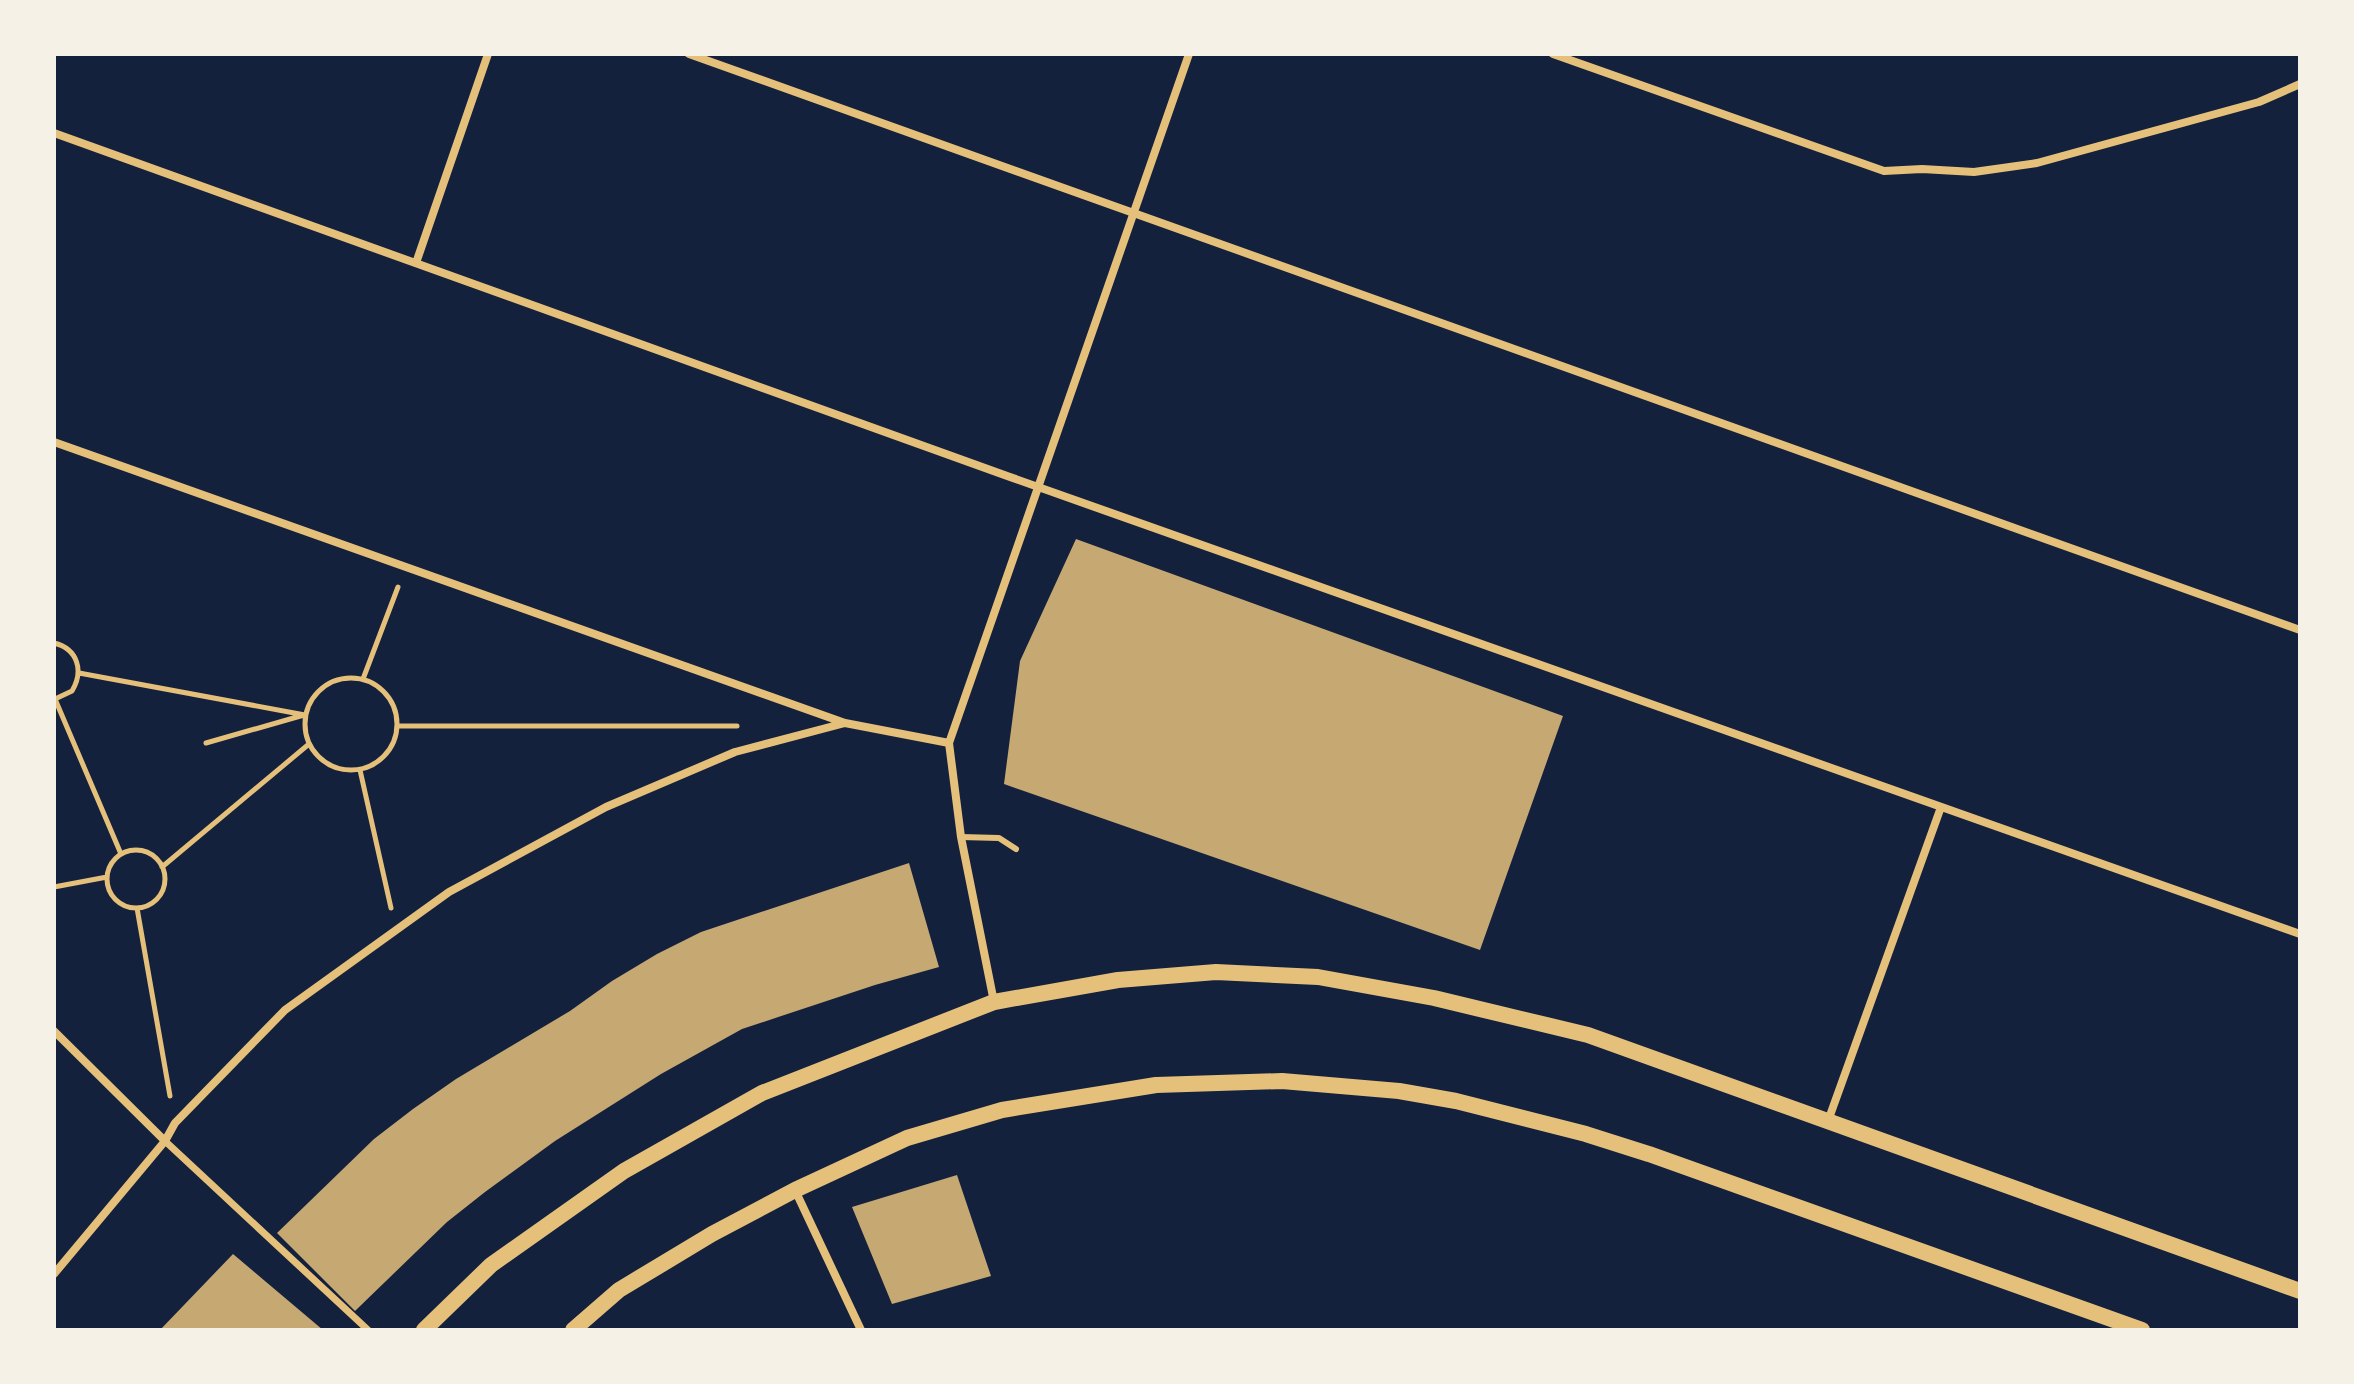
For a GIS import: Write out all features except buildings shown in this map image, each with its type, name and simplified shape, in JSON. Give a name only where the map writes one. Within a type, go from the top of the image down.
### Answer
[{"type":"main road","points":[[424,1330],[491,1265],[624,1171],[762,1093],[994,1002],[1118,980],[1202,973],[1318,977],[1434,998],[1588,1035],[2300,1291]]},
{"type":"main road","points":[[573,1330],[619,1290],[712,1234],[795,1190],[907,1138],[1016,1108],[1156,1085],[1282,1081],[1399,1091],[1516,1115],[1649,1154],[2142,1330]]},
{"type":"street","points":[[416,263],[488,54]]},
{"type":"street","points":[[689,54],[2300,630]]},
{"type":"street","points":[[994,1002],[961,837],[949,743],[1189,54]]},
{"type":"street","points":[[1553,54],[1884,171],[1922,169],[1974,172],[2037,163],[2259,102],[2300,84]]},
{"type":"street","points":[[54,133],[1039,487],[2300,934]]},
{"type":"street","points":[[54,442],[845,723],[949,743]]},
{"type":"street","points":[[54,1274],[165,1141],[175,1123],[285,1010],[449,892],[606,807],[735,752],[845,723]]},
{"type":"street","points":[[1828,1121],[1941,807]]},
{"type":"street","points":[[54,1031],[165,1141],[368,1330]]},
{"type":"street","points":[[795,1190],[861,1330]]},
{"type":"lane","points":[[961,837],[999,838],[1016,849]]},
{"type":"path","points":[[363,679],[406,567]]},
{"type":"path","points":[[54,643],[68,648],[74,655],[79,673],[72,691],[54,699],[121,854]]},
{"type":"path","points":[[79,673],[305,715]]},
{"type":"path","points":[[363,679],[389,696],[396,710],[398,726],[395,741],[386,755],[360,770],[330,766],[317,756],[309,744],[305,715],[319,689],[332,681],[363,679]]},
{"type":"path","points":[[206,743],[305,715]]},
{"type":"path","points":[[398,726],[747,726]]},
{"type":"path","points":[[162,867],[309,744]]},
{"type":"path","points":[[360,770],[393,914],[394,932]]},
{"type":"path","points":[[140,850],[157,859],[162,867],[165,886],[155,902],[137,908],[119,902],[108,887],[109,868],[121,854],[140,850]]},
{"type":"path","points":[[54,887],[107,877]]},
{"type":"path","points":[[137,908],[175,1123]]}]
